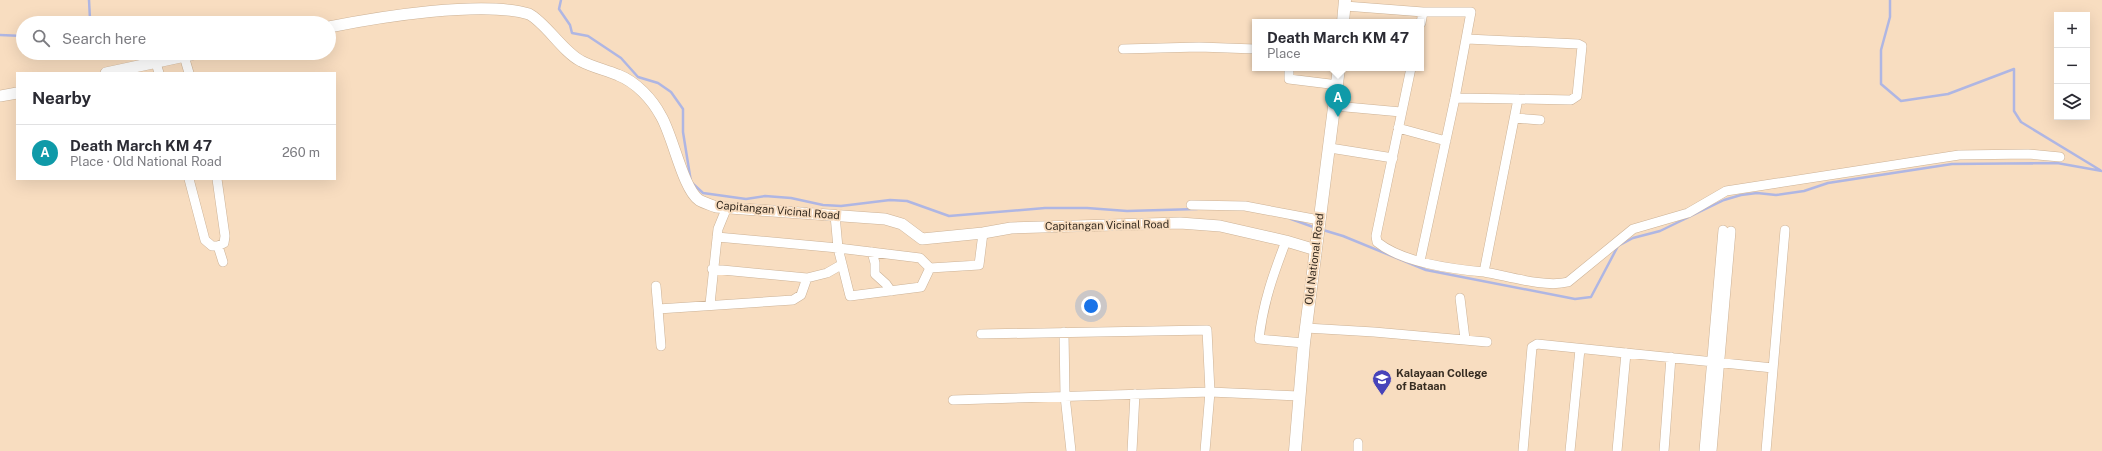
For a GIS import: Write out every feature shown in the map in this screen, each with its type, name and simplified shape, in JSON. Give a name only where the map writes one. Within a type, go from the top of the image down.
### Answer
[{"type":"main road","points":[[1343,19],[1345,3]]},
{"type":"main road","name":"Old National Road","points":[[1295,451],[1304,343],[1339,71]]},
{"type":"street","points":[[1345,3],[1423,12],[1471,12],[1467,40],[1420,261]]},
{"type":"street","name":"Capitangan Vicinal Road","points":[[336,26],[438,8],[478,5],[512,8],[530,15],[580,60],[620,76],[644,92],[661,115],[672,138],[690,191],[699,201],[716,207],[885,219],[902,224],[922,239],[983,233],[1019,227],[1180,223],[1220,226],[1286,241],[1316,250]]},
{"type":"street","points":[[1422,19],[1423,12]]},
{"type":"street","points":[[1455,98],[1571,100],[1577,96],[1582,46],[1578,44],[1467,40]]},
{"type":"street","points":[[1123,49],[1199,47],[1252,49]]},
{"type":"street","points":[[116,72],[158,68],[175,60]]},
{"type":"street","points":[[185,60],[189,72]]},
{"type":"street","points":[[1289,71],[1289,79],[1338,85]]},
{"type":"street","points":[[1410,71],[1376,236],[1377,242],[1387,249],[1442,268],[1484,272],[1541,283],[1556,284],[1568,282],[1633,229],[1688,213],[1726,191],[1959,155],[2028,154],[2060,157]]},
{"type":"street","points":[[0,96],[16,93]]},
{"type":"street","points":[[1484,272],[1518,99]]},
{"type":"street","points":[[1335,106],[1401,112]]},
{"type":"street","points":[[1515,118],[1540,120]]},
{"type":"street","points":[[1398,128],[1446,141]]},
{"type":"street","points":[[1330,148],[1393,158]]},
{"type":"street","points":[[190,180],[205,240],[212,246],[218,246],[224,243],[226,236],[217,180]]},
{"type":"street","points":[[1191,205],[1245,206],[1318,227]]},
{"type":"street","points":[[710,304],[712,269],[718,229],[727,207]]},
{"type":"street","points":[[835,215],[841,265],[850,296],[921,287],[930,268]]},
{"type":"street","points":[[1704,451],[1715,362],[1727,230]]},
{"type":"street","points":[[1766,451],[1786,230]]},
{"type":"street","points":[[717,237],[838,248],[920,258],[930,268],[979,265],[983,233]]},
{"type":"street","points":[[1286,241],[1272,277],[1262,310],[1259,339],[1304,343]]},
{"type":"street","points":[[218,246],[223,262]]},
{"type":"street","points":[[872,252],[875,263],[875,274],[891,291]]},
{"type":"street","points":[[712,269],[807,278],[828,273],[841,265]]},
{"type":"street","points":[[658,309],[710,304],[793,300],[801,295],[807,278]]},
{"type":"street","points":[[656,286],[661,346]]},
{"type":"street","points":[[1460,298],[1465,339]]},
{"type":"street","points":[[1306,328],[1465,339],[1487,342]]},
{"type":"street","points":[[981,334],[1207,330],[1210,392],[1205,451]]},
{"type":"street","points":[[1064,332],[1066,396],[1071,451]]},
{"type":"street","points":[[1523,451],[1532,347],[1537,344],[1773,368]]},
{"type":"street","points":[[1570,451],[1580,349]]},
{"type":"street","points":[[1617,451],[1626,352]]},
{"type":"street","points":[[1664,451],[1671,357]]},
{"type":"street","points":[[1712,451],[1715,362]]},
{"type":"street","points":[[954,400],[1210,392],[1299,396]]},
{"type":"street","points":[[1132,451],[1136,394]]},
{"type":"waterway","points":[[89,0],[90,16]]},
{"type":"waterway","points":[[561,0],[559,9],[570,25],[572,33],[588,36],[621,58],[638,77],[658,83],[671,92],[683,109],[683,132],[691,182],[703,193],[746,199],[765,196],[791,198],[823,205],[841,206],[890,200],[907,201],[949,216],[1045,208],[1087,208],[1127,211],[1197,209]]},
{"type":"waterway","points":[[1890,0],[1890,17],[1881,50],[1881,84],[1901,101],[1948,94],[2014,69],[2014,111],[2021,122],[2100,170]]},
{"type":"waterway","points":[[0,35],[16,36]]},
{"type":"waterway","points":[[1323,230],[1343,236],[1426,270],[1575,299],[1591,297],[1618,246],[1633,238],[1660,231],[1724,200],[1741,195],[1757,193],[1776,195],[1804,191],[1828,183],[1952,164],[2057,163],[2102,171]]},
{"type":"waterway","points":[[1291,219],[1316,228]]},
{"type":"place","name":"Death March KM 47","points":[[1338,117]]},
{"type":"place","name":"Kalayaan College of Bataan","points":[[1382,396]]}]
